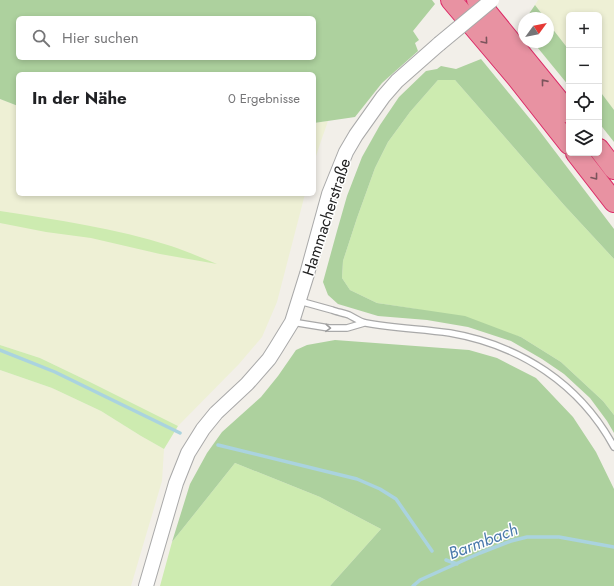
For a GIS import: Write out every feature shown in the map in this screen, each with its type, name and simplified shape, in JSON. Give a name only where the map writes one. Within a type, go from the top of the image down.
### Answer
[{"type":"highway","points":[[451,0],[517,78],[566,140]]},
{"type":"highway","points":[[477,0],[566,108]]},
{"type":"highway","points":[[602,154],[614,169]]},
{"type":"highway","points":[[578,156],[614,202]]},
{"type":"street","name":"Hammacherstraße","points":[[146,586],[176,483],[188,453],[203,429],[216,413],[247,384],[269,359],[292,322],[329,194],[343,159],[356,135],[383,97],[397,81],[492,0]]},
{"type":"lane","points":[[299,301],[348,315],[364,323],[449,333],[470,337],[503,348],[524,358],[550,374],[564,385],[602,427],[614,447]]},
{"type":"lane","points":[[292,322],[329,328],[348,328],[364,323]]},
{"type":"green space","points":[[0,0],[432,0],[435,4],[413,31],[419,40],[415,43],[418,51],[382,83],[355,117],[316,123],[316,72],[16,72],[16,105],[0,99]]},
{"type":"green space","points":[[538,0],[614,0],[614,110],[602,94],[602,12],[566,12],[566,46],[554,31],[554,12],[540,12],[535,5]]},
{"type":"green space","points":[[535,5],[540,12],[530,12]]},
{"type":"green space","points":[[554,31],[566,46],[566,82],[538,48],[554,48]]},
{"type":"green space","points":[[481,59],[535,125],[614,229],[614,259],[564,205],[455,80],[438,80],[410,112],[388,142],[375,168],[343,261],[342,278],[350,290],[377,303],[465,316],[521,337],[561,362],[603,401],[614,415],[614,433],[590,398],[564,374],[511,341],[468,327],[427,320],[378,316],[338,304],[328,295],[323,282],[347,196],[362,157],[380,125],[399,97],[426,71],[437,69],[441,66],[456,69]]},
{"type":"green space","points":[[438,80],[455,80],[564,205],[614,259],[614,415],[603,401],[561,362],[521,337],[416,309],[377,303],[350,290],[342,278],[343,261],[375,168],[388,142],[410,112]]},
{"type":"green space","points":[[602,94],[614,110],[614,142],[602,127]]},
{"type":"green space","points":[[0,99],[16,105],[16,196],[304,196],[277,302],[262,337],[239,364],[178,426],[40,358],[0,345]]},
{"type":"green space","points":[[328,121],[316,156],[316,123]]},
{"type":"green space","points":[[0,211],[86,225],[129,234],[171,246],[217,264],[160,254],[91,238],[46,232],[0,223]]},
{"type":"green space","points":[[335,340],[469,350],[497,358],[536,378],[573,417],[596,452],[614,489],[614,586],[330,586],[381,529],[320,497],[235,463],[172,542],[190,484],[207,453],[222,432],[261,397],[296,350],[307,345]]},
{"type":"green space","points":[[0,345],[40,358],[178,426],[164,449],[101,411],[52,388],[0,370]]},
{"type":"green space","points":[[0,370],[52,388],[101,411],[164,449],[162,481],[131,586],[0,586]]},
{"type":"green space","points":[[235,463],[320,497],[381,529],[330,586],[160,586],[172,542]]},
{"type":"waterway","points":[[0,350],[55,372],[180,433]]},
{"type":"waterway","points":[[218,445],[357,479],[380,489],[396,499],[432,551]]},
{"type":"waterway","name":"Barmbach","points":[[413,586],[420,580],[480,553],[511,541],[527,537],[559,537],[614,547]]},
{"type":"waterway","name":"Barmbach","points":[[446,560],[457,564]]}]
